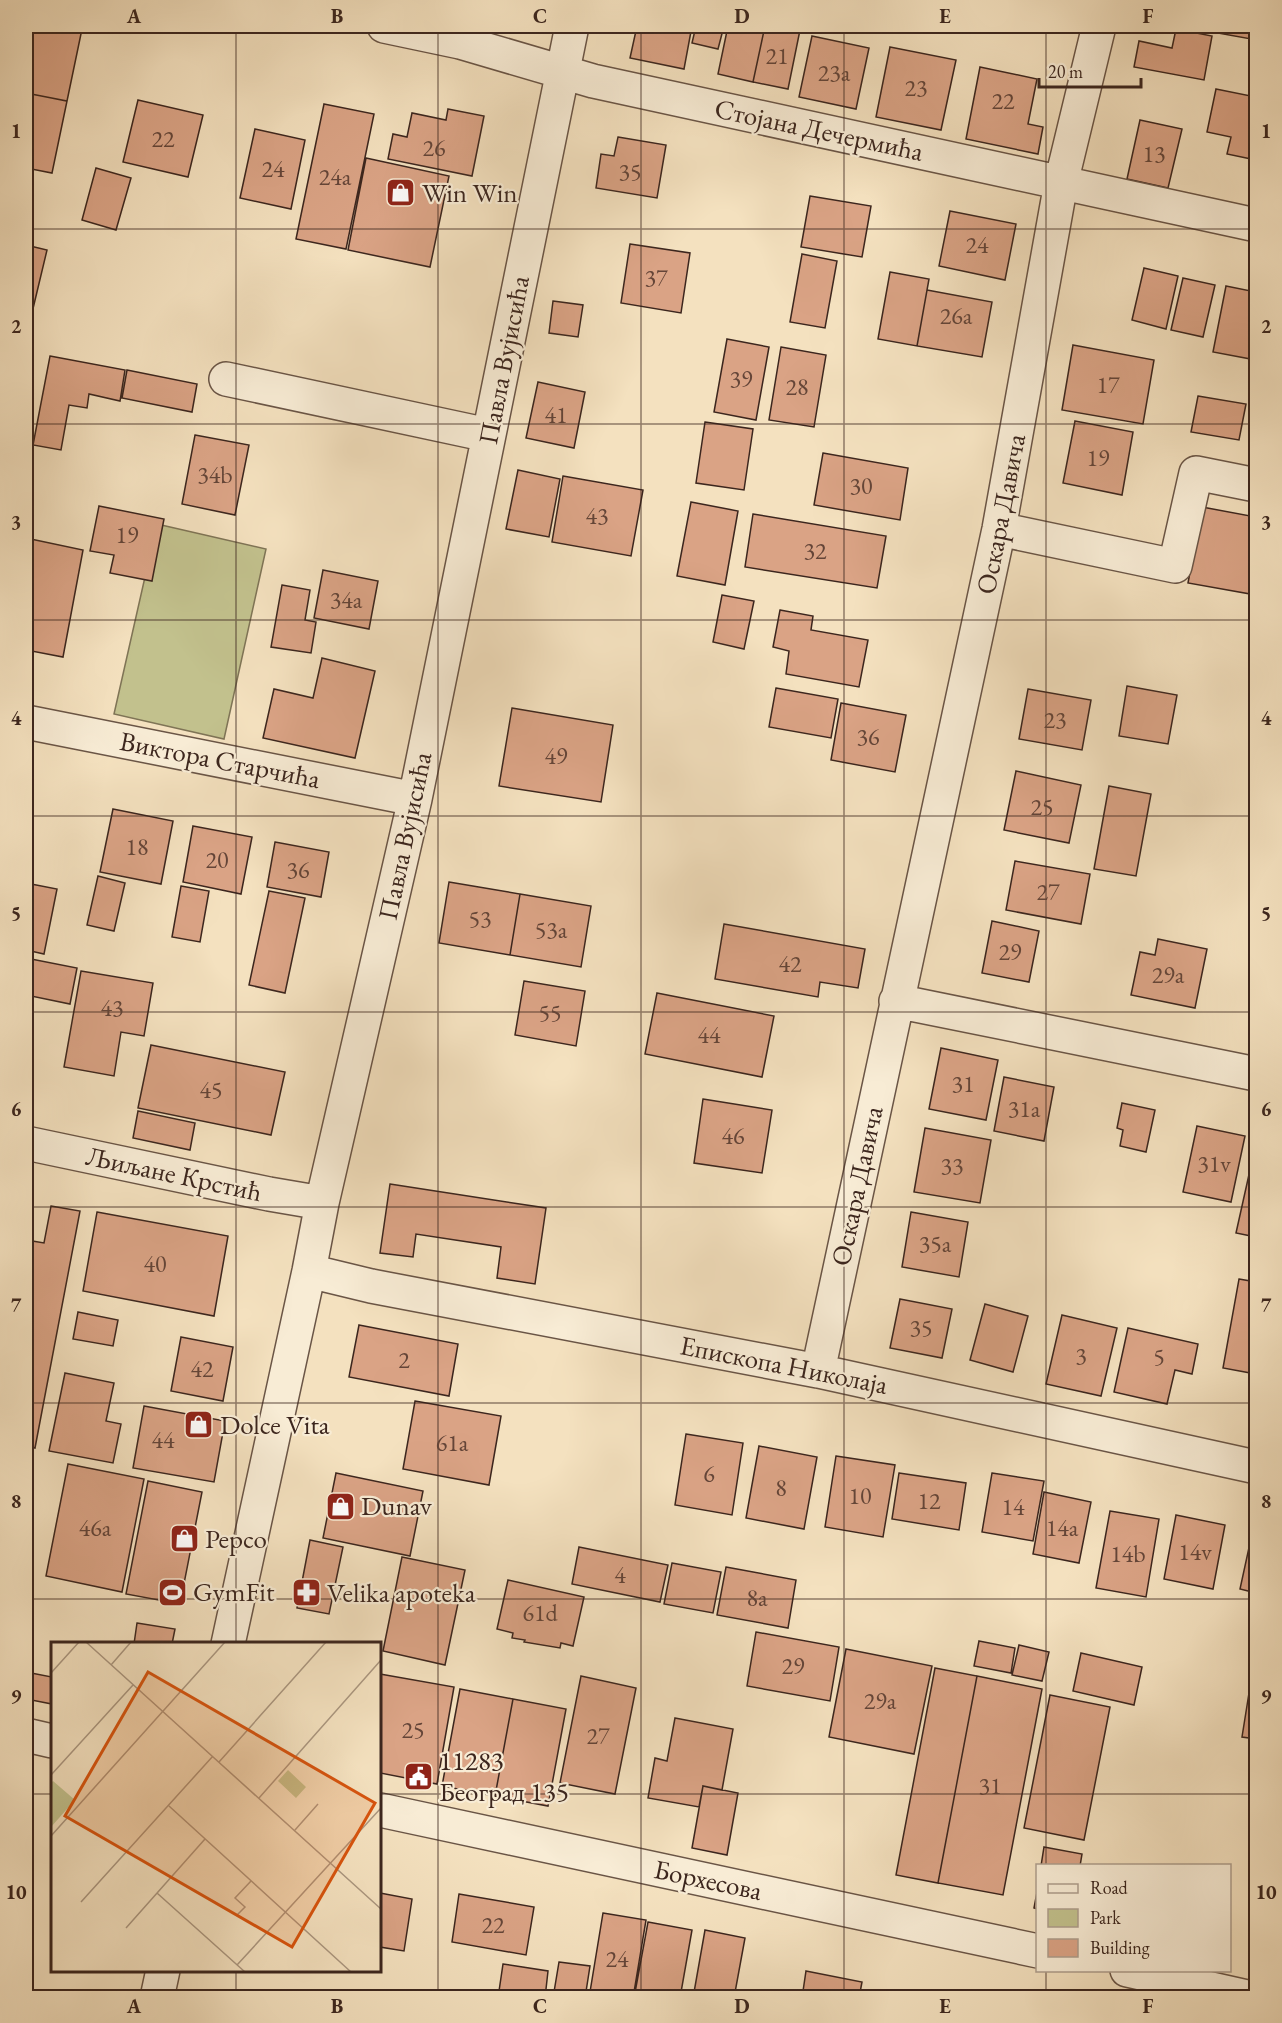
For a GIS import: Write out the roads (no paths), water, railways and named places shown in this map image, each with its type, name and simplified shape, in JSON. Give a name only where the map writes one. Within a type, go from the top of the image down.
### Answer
[{"type":"street","name":"Стојана Дечермића","points":[[384,26],[460,42],[562,72],[1257,225]]},
{"type":"street","name":"Павла Вујисића","points":[[228,1642],[322,1203],[415,798],[572,26]]},
{"type":"street","name":"Оскара Давича","points":[[818,1371],[999,529],[1061,183],[1099,26]]},
{"type":"street","points":[[226,379],[488,435]]},
{"type":"street","points":[[999,529],[1175,566],[1196,473],[1257,485]]},
{"type":"street","name":"Виктора Старчића","points":[[26,722],[415,798]]},
{"type":"street","points":[[896,1001],[1257,1074]]},
{"type":"street","name":"Љиљане Крстић","points":[[26,1143],[322,1203]]},
{"type":"street","name":"Епископа Николаја","points":[[309,1271],[371,1286],[818,1371],[1257,1467]]},
{"type":"street","points":[[26,1735],[51,1741]]},
{"type":"street","name":"Борхесова","points":[[381,1810],[1036,1951]]},
{"type":"street","points":[[157,1998],[163,1972]]},
{"type":"street","points":[[1132,1972],[1252,1998]]},
{"type":"place","name":"Win Win","points":[[401,193]]},
{"type":"place","name":"Dolce Vita","points":[[199,1425]]},
{"type":"place","name":"Dunav","points":[[340,1506]]},
{"type":"place","name":"Pepco","points":[[184,1539]]},
{"type":"place","name":"GymFit","points":[[172,1592]]},
{"type":"place","name":"Velika apoteka","points":[[306,1593]]},
{"type":"place","name":"11283 Београд 135","points":[[418,1777]]}]
